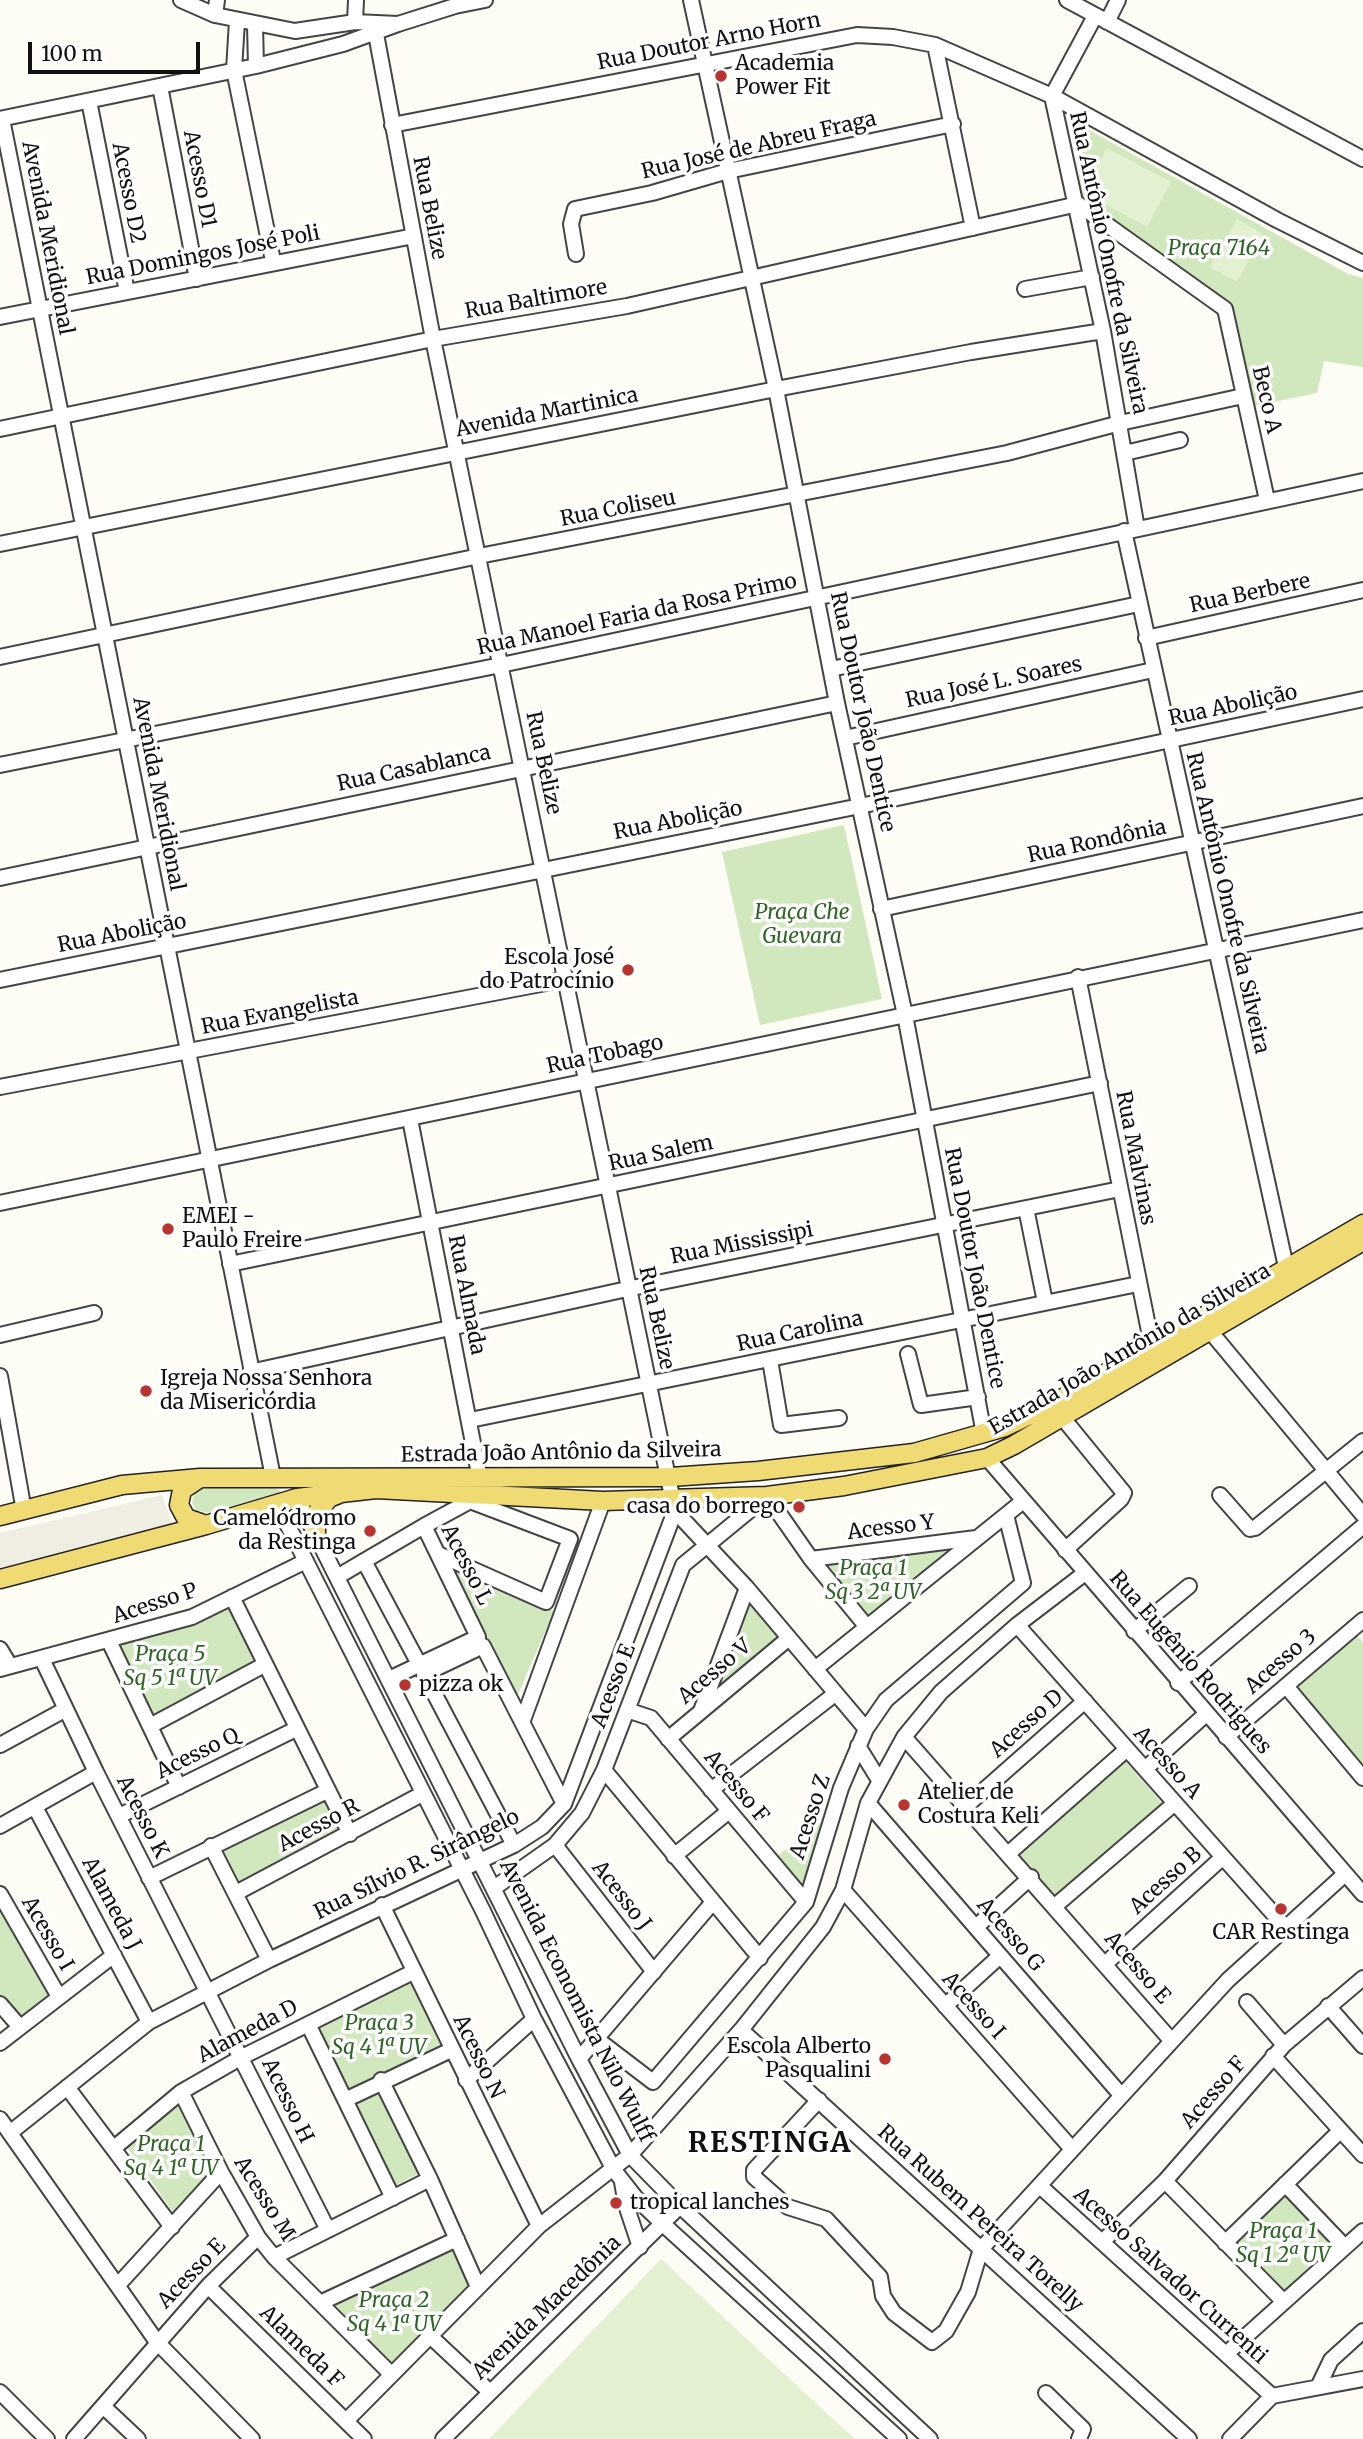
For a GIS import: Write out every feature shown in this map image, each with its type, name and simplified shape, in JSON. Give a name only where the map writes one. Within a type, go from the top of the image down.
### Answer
[{"type":"main road","name":"Estrada João Antônio da Silveira","points":[[1289,1277],[1363,1224]]},
{"type":"main road","name":"Estrada João Antônio da Silveira","points":[[0,1517],[122,1485],[200,1478],[273,1477],[603,1501],[680,1504],[844,1486],[987,1458],[1062,1417],[1127,1370],[1174,1342],[1289,1277],[1363,1241]]},
{"type":"main road","name":"Estrada João Antônio da Silveira","points":[[0,1578],[206,1525],[297,1498],[376,1489],[473,1490],[758,1471],[914,1453],[984,1434],[1127,1370],[1152,1346],[1174,1342]]},
{"type":"main road","points":[[950,1445],[972,1450],[987,1458]]},
{"type":"main road","points":[[680,1504],[695,1485],[731,1481],[758,1471]]},
{"type":"main road","points":[[273,1477],[297,1498]]},
{"type":"main road","points":[[200,1478],[182,1490],[179,1505],[186,1518],[206,1525]]},
{"type":"main road","points":[[316,1534],[316,1514],[329,1498],[339,1494]]},
{"type":"street","points":[[181,0],[216,7],[237,20],[255,25],[295,31],[355,22],[398,24]]},
{"type":"street","points":[[355,22],[356,0]]},
{"type":"street","points":[[1,119],[256,65],[376,34],[455,6],[485,0]]},
{"type":"street","name":"Rua Doutor João Dentice","points":[[691,0],[776,389],[837,703],[905,1015],[960,1319],[984,1434]]},
{"type":"street","points":[[1067,0],[1363,159]]},
{"type":"street","name":"Rua Antônio Onofre da Silveira","points":[[1118,0],[1101,19],[1052,96],[1078,204],[1121,423],[1139,604],[1218,948],[1289,1277]]},
{"type":"street","points":[[237,20],[234,70],[273,261]]},
{"type":"street","points":[[255,25],[256,65]]},
{"type":"street","name":"Rua Belize","points":[[376,34],[433,339],[545,868],[628,1289],[670,1477],[680,1504]]},
{"type":"street","name":"Rua Doutor Arno Horn","points":[[392,125],[857,35],[893,37],[935,46],[1052,96],[1277,220],[1363,263]]},
{"type":"street","points":[[935,46],[973,228]]},
{"type":"street","name":"Acesso D1","points":[[160,86],[197,279]]},
{"type":"street","name":"Acesso D2","points":[[89,101],[127,292]]},
{"type":"street","name":"Avenida Meridional","points":[[1,119],[273,1477]]},
{"type":"street","name":"Rua José de Abreu Fraga","points":[[576,254],[571,223],[575,209],[652,193],[728,171],[953,124]]},
{"type":"street","name":"Rua Baltimore","points":[[0,429],[433,339],[627,306],[752,280],[1078,204]]},
{"type":"street","name":"Beco A","points":[[1078,204],[1225,309],[1268,500]]},
{"type":"street","name":"Rua Domingos José Poli","points":[[0,317],[197,279],[273,261],[414,236]]},
{"type":"street","points":[[1025,289],[1092,277]]},
{"type":"street","name":"Avenida Martinica","points":[[0,544],[776,389],[971,352],[1103,331]]},
{"type":"street","name":"Rua Coliseu","points":[[0,657],[480,556],[1007,453],[1121,423],[1243,396]]},
{"type":"street","points":[[1125,453],[1180,440]]},
{"type":"street","name":"Rua Manoel Faria da Rosa Primo","points":[[0,765],[501,666],[1363,481]]},
{"type":"street","name":"Rua Berbere","points":[[1146,638],[1363,590]]},
{"type":"street","points":[[831,669],[1139,604]]},
{"type":"street","name":"Rua José L. Soares","points":[[845,738],[1153,670]]},
{"type":"street","name":"Rua Abolição","points":[[0,980],[860,806],[1363,699]]},
{"type":"street","name":"Rua Casablanca","points":[[0,878],[523,766],[837,703]]},
{"type":"street","name":"Rua Rondônia","points":[[881,909],[1363,806]]},
{"type":"street","name":"Rua Tobago","points":[[0,1203],[1078,977],[1363,920]]},
{"type":"street","name":"Rua Malvinas","points":[[1078,977],[1152,1346]]},
{"type":"street","name":"Rua Evangelista","points":[[0,1087],[567,979]]},
{"type":"street","name":"Rua Salem","points":[[230,1264],[1100,1083]]},
{"type":"street","name":"Rua Almada","points":[[410,1119],[470,1420],[473,1490]]},
{"type":"street","name":"Rua Mississipi","points":[[250,1372],[628,1289],[1120,1189]]},
{"type":"street","points":[[1026,1208],[1045,1302]]},
{"type":"street","name":"Rua Carolina","points":[[470,1420],[1138,1284]]},
{"type":"street","points":[[0,1335],[94,1312]]},
{"type":"street","points":[[1205,1325],[1363,1515]]},
{"type":"street","points":[[908,1354],[921,1405],[978,1397]]},
{"type":"street","points":[[770,1360],[781,1425],[839,1418]]},
{"type":"street","points":[[0,1376],[24,1511]]},
{"type":"street","points":[[1062,1417],[1124,1493],[1121,1499],[1065,1550]]},
{"type":"street","points":[[1220,1495],[1250,1529],[1255,1528],[1363,1441]]},
{"type":"street","name":"Rua Eugênio Rodrigues","points":[[987,1458],[1178,1683],[1363,1894]]},
{"type":"street","points":[[424,1526],[473,1490],[570,1539],[546,1601],[438,1554]]},
{"type":"street","points":[[767,1496],[811,1559],[867,1627]]},
{"type":"street","name":"Acesso E","points":[[494,1888],[555,1846],[582,1813],[604,1770],[683,1565],[705,1544],[767,1496]]},
{"type":"street","name":"Avenida Economista Nilo Wulff","points":[[297,1498],[630,2155],[680,2206],[930,2439]]},
{"type":"street","points":[[523,1720],[603,1501]]},
{"type":"street","points":[[815,1670],[1022,1502]]},
{"type":"street","name":"Avenida Economista Nilo Wulff","points":[[277,1504],[461,1868],[534,2019],[618,2175],[663,2224],[900,2439]]},
{"type":"street","points":[[680,1504],[705,1544],[747,1588],[866,1729]]},
{"type":"street","name":"Rua Sílvio R. Sirângelo","points":[[11,2132],[149,2022],[382,1905],[514,1845],[542,1827],[564,1804],[680,1504]]},
{"type":"street","name":"Acesso Z","points":[[598,2040],[653,2082],[806,1902],[866,1729],[886,1700],[1023,1583],[1006,1515]]},
{"type":"street","name":"Acesso L","points":[[337,1577],[424,1526],[481,1641]]},
{"type":"street","points":[[1178,1683],[1363,1526]]},
{"type":"street","name":"Acesso Y","points":[[811,1559],[976,1538]]},
{"type":"street","name":"Acesso P","points":[[0,1650],[5,1667],[192,1617],[306,1561]]},
{"type":"street","points":[[365,1561],[419,1664]]},
{"type":"street","points":[[346,2421],[539,2226],[618,2175],[630,2155],[741,2030],[823,1927],[843,1890],[868,1803],[904,1737],[941,1692],[1017,1625],[1085,1573]]},
{"type":"street","points":[[1134,1631],[1189,1586]]},
{"type":"street","points":[[700,1712],[747,1588]]},
{"type":"street","points":[[232,1597],[350,1834]]},
{"type":"street","name":"Acesso A","points":[[1017,1625],[1286,1928]]},
{"type":"street","name":"Acesso 3","points":[[1226,1737],[1361,1626]]},
{"type":"street","name":"Acesso V","points":[[668,1739],[789,1638]]},
{"type":"street","points":[[109,1641],[179,1787]]},
{"type":"street","points":[[481,1641],[564,1804]]},
{"type":"street","points":[[390,1679],[419,1664],[481,1641]]},
{"type":"street","points":[[481,1641],[424,1674],[514,1845]]},
{"type":"street","name":"Acesso K","points":[[42,1659],[207,1992]]},
{"type":"street","points":[[150,1726],[264,1665]]},
{"type":"street","points":[[1286,1686],[1363,1778]]},
{"type":"street","points":[[711,1790],[835,1694]]},
{"type":"street","name":"Acesso D","points":[[966,1806],[1085,1701]]},
{"type":"street","points":[[0,1745],[66,1709]]},
{"type":"street","name":"Acesso F","points":[[627,1710],[651,1718],[806,1902]]},
{"type":"street","points":[[1145,1769],[1206,1714]]},
{"type":"street","name":"Acesso Q","points":[[119,1816],[296,1729]]},
{"type":"street","name":"Acesso E","points":[[904,1737],[1031,1877],[1170,2039]]},
{"type":"street","points":[[858,1746],[879,1780]]},
{"type":"street","points":[[1009,1853],[1127,1749]]},
{"type":"street","points":[[604,1770],[760,1958]]},
{"type":"street","points":[[0,1826],[96,1772]]},
{"type":"street","points":[[149,1878],[327,1791]]},
{"type":"street","name":"Acesso R","points":[[236,1893],[422,1794]]},
{"type":"street","name":"Acesso G","points":[[868,1803],[1121,2095]]},
{"type":"street","points":[[1055,1906],[1175,1803]]},
{"type":"street","name":"Alameda J","points":[[35,1807],[149,2022]]},
{"type":"street","points":[[674,1856],[729,1811]]},
{"type":"street","points":[[211,1846],[269,1960]]},
{"type":"street","name":"Acesso J","points":[[555,1846],[654,1972]]},
{"type":"street","name":"Acesso B","points":[[1105,1964],[1223,1857]]},
{"type":"street","points":[[819,2100],[754,2170],[754,2177],[788,2207],[826,2219],[880,2277],[883,2296],[894,2313],[932,2342],[946,2331],[968,2292],[981,2249],[1041,2187],[1170,2039],[1228,1980],[1345,1874]]},
{"type":"street","points":[[976,1927],[1031,1877]]},
{"type":"street","name":"Acesso I","points":[[843,1890],[1072,2149]]},
{"type":"street","name":"Acesso I","points":[[1,1896],[58,1996]]},
{"type":"street","points":[[579,2059],[598,2040],[712,1902]]},
{"type":"street","name":"Acesso N","points":[[382,1905],[539,2226]]},
{"type":"street","points":[[0,2043],[114,1955]]},
{"type":"street","points":[[945,2006],[1000,1956]]},
{"type":"street","name":"Alameda D","points":[[114,2148],[181,2092],[242,2057],[413,1972]]},
{"type":"street","name":"Acesso F","points":[[1102,2242],[1166,2181],[1279,2051],[1363,1978]]},
{"type":"street","name":"Acesso H","points":[[207,1992],[328,2230]]},
{"type":"street","points":[[1247,2002],[1279,2051],[1340,2131],[1363,2155]]},
{"type":"street","points":[[0,2004],[19,2026]]},
{"type":"street","points":[[1328,2006],[1363,2046]]},
{"type":"street","points":[[466,2080],[534,2019]]},
{"type":"street","points":[[308,2024],[393,2198]]},
{"type":"street","name":"Rua Rubem Pereira Torelly","points":[[741,2030],[1189,2439]]},
{"type":"street","points":[[345,2099],[381,2080],[451,2050]]},
{"type":"street","points":[[381,2080],[430,2179],[478,2287]]},
{"type":"street","points":[[67,2087],[172,2227]]},
{"type":"street","name":"Acesso M","points":[[181,2092],[221,2172],[258,2237],[274,2257],[322,2302],[391,2374]]},
{"type":"street","points":[[0,2119],[157,2342],[251,2439]]},
{"type":"street","points":[[1225,2244],[1340,2131]]},
{"type":"street","points":[[118,2285],[221,2172]]},
{"type":"street","points":[[618,2175],[640,2247]]},
{"type":"street","points":[[274,2257],[430,2179]]},
{"type":"street","points":[[1166,2181],[1225,2244],[1284,2301]]},
{"type":"street","points":[[1285,2184],[1345,2247]]},
{"type":"street","name":"Acesso Salvador Currenti","points":[[1041,2187],[1272,2396]]},
{"type":"street","name":"Avenida Macedônia","points":[[443,2439],[680,2206]]},
{"type":"street","points":[[1226,2354],[1363,2231]]},
{"type":"street","name":"Acesso E","points":[[74,2439],[208,2286],[258,2237]]},
{"type":"street","points":[[322,2302],[457,2239]]},
{"type":"street","name":"Alameda F","points":[[208,2286],[364,2439]]},
{"type":"street","points":[[1319,2385],[1331,2360],[1363,2332]]},
{"type":"street","points":[[429,2335],[490,2392]]},
{"type":"street","points":[[1230,2439],[1272,2396],[1319,2385],[1363,2379]]},
{"type":"street","points":[[1046,2393],[1083,2429],[1079,2439]]},
{"type":"street","points":[[1,2394],[47,2439]]},
{"type":"street","points":[[104,2407],[138,2439]]},
{"type":"green space","name":"Praça 7164","points":[[1071,120],[1348,274],[1363,278],[1363,367],[1324,361],[1317,393],[1254,406],[1232,311],[1083,200]]},
{"type":"green space","points":[[1107,148],[1171,182],[1147,227],[1083,192]]},
{"type":"green space","points":[[1237,219],[1263,234],[1237,282],[1210,267]]},
{"type":"green space","name":"Praça Che Guevara","points":[[844,825],[882,999],[760,1025],[722,852]]},
{"type":"green space","points":[[271,1483],[281,1492],[208,1513],[196,1510],[192,1503],[195,1491],[202,1487]]},
{"type":"green space","name":"Praça 1 Sq 3 2ª UV","points":[[953,1547],[867,1617],[823,1563]]},
{"type":"green space","points":[[452,1569],[554,1611],[517,1697]]},
{"type":"green space","points":[[748,1599],[781,1637],[711,1697]]},
{"type":"green space","name":"Praça 5 Sq 5 1ª UV","points":[[229,1607],[258,1663],[153,1717],[116,1645],[195,1625]]},
{"type":"green space","points":[[1356,1634],[1363,1642],[1363,1770],[1293,1688]]},
{"type":"green space","points":[[1125,1761],[1163,1804],[1055,1898],[1017,1855]]},
{"type":"green space","points":[[324,1796],[343,1832],[239,1887],[219,1849]]},
{"type":"green space","points":[[823,1821],[801,1890],[776,1857]]},
{"type":"green space","points":[[0,1907],[49,1994],[19,2019],[0,1995]]},
{"type":"green space","name":"Praça 3 Sq 4 1ª UV","points":[[410,1983],[440,2045],[349,2089],[319,2027]]},
{"type":"green space","points":[[380,2091],[420,2173],[396,2185],[356,2103]]},
{"type":"green space","name":"Praça 1 Sq 4 1ª UV","points":[[179,2106],[212,2171],[173,2212],[127,2147]]},
{"type":"green space","name":"Praça 1 Sq 1 2ª UV","points":[[1285,2194],[1333,2244],[1280,2294],[1232,2243]]},
{"type":"green space","name":"Praça 2 Sq 4 1ª UV","points":[[453,2247],[470,2287],[392,2365],[334,2304]]},
{"type":"green space","points":[[661,2259],[822,2409],[855,2439],[489,2439]]},
{"type":"shaded area","points":[[162,1495],[172,1524],[0,1568],[0,1533]]},
{"type":"place","name":"Academia Power Fit","points":[[721,76]]},
{"type":"place","name":"Escola José do Patrocínio","points":[[628,970]]},
{"type":"place","name":"EMEI - Paulo Freire","points":[[168,1229]]},
{"type":"place","name":"Igreja Nossa Senhora da Misericórdia","points":[[146,1391]]},
{"type":"place","name":"casa do borrego","points":[[799,1507]]},
{"type":"place","name":"Camelódromo da Restinga","points":[[370,1531]]},
{"type":"place","name":"pizza ok","points":[[405,1685]]},
{"type":"place","name":"Atelier de Costura Keli","points":[[904,1805]]},
{"type":"place","name":"CAR Restinga","points":[[1281,1909]]},
{"type":"place","name":"Escola Alberto Pasqualini","points":[[885,2059]]},
{"type":"place","name":"tropical lanches","points":[[616,2203]]},
{"type":"district","name":"RESTINGA","points":[[770,2144]]}]
